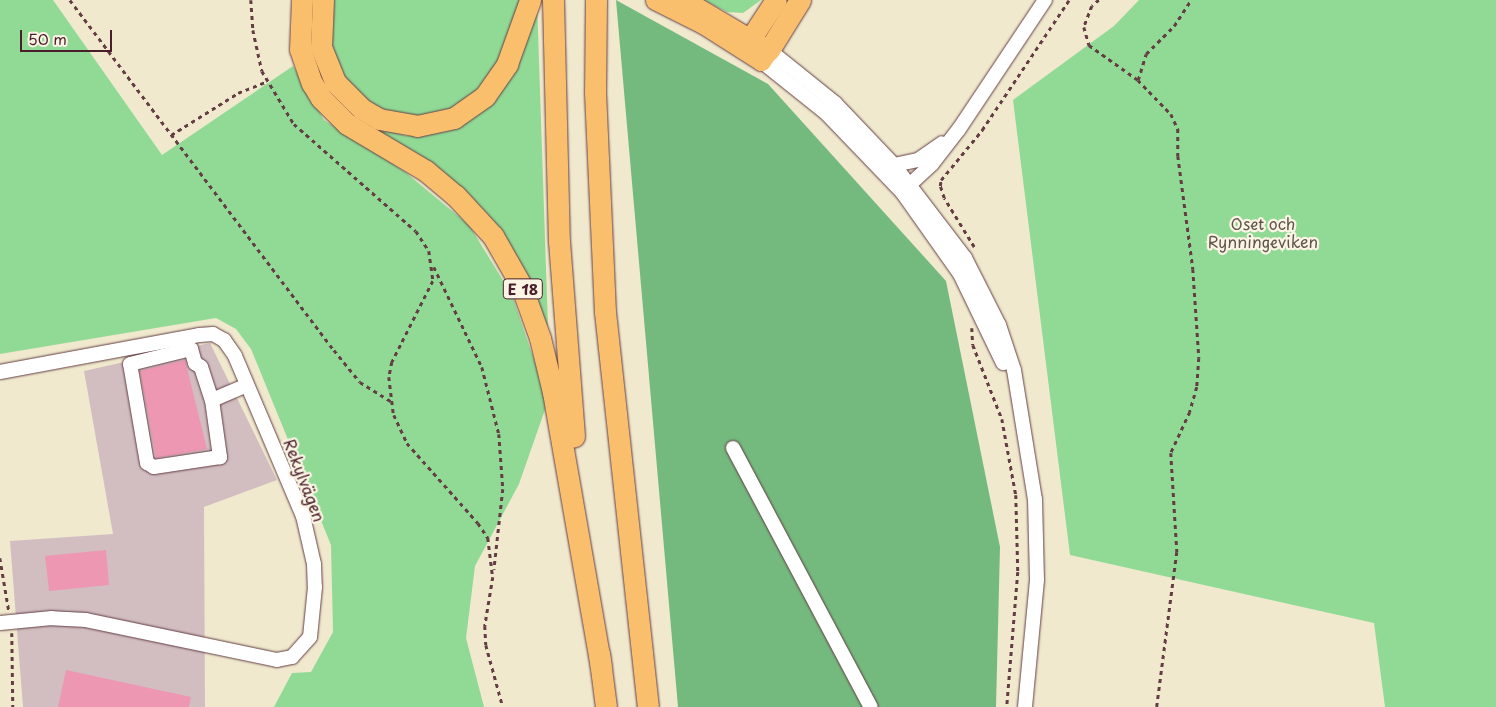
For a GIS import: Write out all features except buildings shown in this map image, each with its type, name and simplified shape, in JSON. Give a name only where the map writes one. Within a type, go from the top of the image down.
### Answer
[{"type":"highway","name":"E 18","points":[[302,0],[300,49],[308,75],[321,98],[346,124],[426,171],[455,194],[492,236],[521,285],[538,329],[553,392],[601,667]]},
{"type":"highway","points":[[323,0],[321,47],[335,82],[362,110],[398,124],[417,126],[454,118],[485,96],[507,64],[530,0]]},
{"type":"highway","name":"E 18","points":[[554,0],[555,166],[563,315],[606,707]]},
{"type":"highway","points":[[596,0],[598,193],[605,312],[648,707]]},
{"type":"highway","points":[[747,44],[776,0]]},
{"type":"highway","points":[[765,56],[800,0]]},
{"type":"main road","points":[[655,0],[747,44]]},
{"type":"main road","points":[[685,0],[765,56]]},
{"type":"street","points":[[906,188],[958,130],[1046,0]]},
{"type":"street","points":[[765,56],[835,103],[894,165],[906,188],[960,274],[1016,394],[1032,463],[1037,535],[1037,580],[1025,707]]},
{"type":"street","points":[[765,56],[906,188]]},
{"type":"street","points":[[894,165],[918,160],[958,130]]},
{"type":"street","name":"Rekylvägen","points":[[0,372],[213,334],[230,346],[248,385],[303,516],[314,564],[313,621],[310,637],[303,649],[292,657],[277,660],[86,620],[52,618],[0,623]]},
{"type":"street","points":[[191,349],[195,363],[202,367],[212,400],[220,457],[154,467],[147,463],[130,364],[191,349]]},
{"type":"street","points":[[212,400],[248,385]]},
{"type":"street","points":[[733,448],[871,707]]},
{"type":"path","points":[[70,0],[360,382],[392,402]]},
{"type":"path","points":[[251,0],[255,45],[275,98],[304,136],[416,230],[482,367],[499,434],[504,489],[485,626],[486,645],[503,707]]},
{"type":"path","points":[[1099,0],[1092,6],[1084,27],[1089,45],[1138,80],[1171,114],[1178,129],[1199,358],[1197,387],[1190,412],[1171,453],[1177,552],[1157,707]]},
{"type":"path","points":[[1138,80],[1146,54],[1174,26],[1191,0]]},
{"type":"path","points":[[171,135],[238,93],[267,81]]},
{"type":"path","points":[[432,261],[433,281],[426,299],[410,323],[392,362],[392,402],[406,443],[478,523],[488,538],[493,577]]},
{"type":"shaded area","points":[[210,343],[277,480],[204,507],[205,707],[23,707],[10,541],[113,534],[84,371]]},
{"type":"green space","points":[[0,0],[53,0],[162,155],[293,66],[324,120],[405,172],[469,225],[512,295],[548,401],[519,484],[475,566],[466,638],[484,707],[274,707],[292,673],[311,672],[333,632],[331,545],[251,349],[236,329],[216,318],[0,354]]},
{"type":"green space","points":[[330,0],[520,0],[504,51],[483,86],[455,108],[421,117],[387,113],[359,98],[338,72],[329,45]]},
{"type":"green space","points":[[616,0],[768,84],[946,281],[1000,547],[996,707],[678,707]]},
{"type":"green space","points":[[704,0],[761,0],[743,13],[727,12]]},
{"type":"green space","name":"Oset och Rynningeviken","points":[[1139,0],[1496,0],[1496,707],[1385,707],[1374,623],[1070,555],[1013,100],[1114,26]]},
{"type":"green space","points":[[537,1],[548,327],[518,258],[486,212],[451,180],[361,121],[406,136],[447,131],[482,110]]}]
